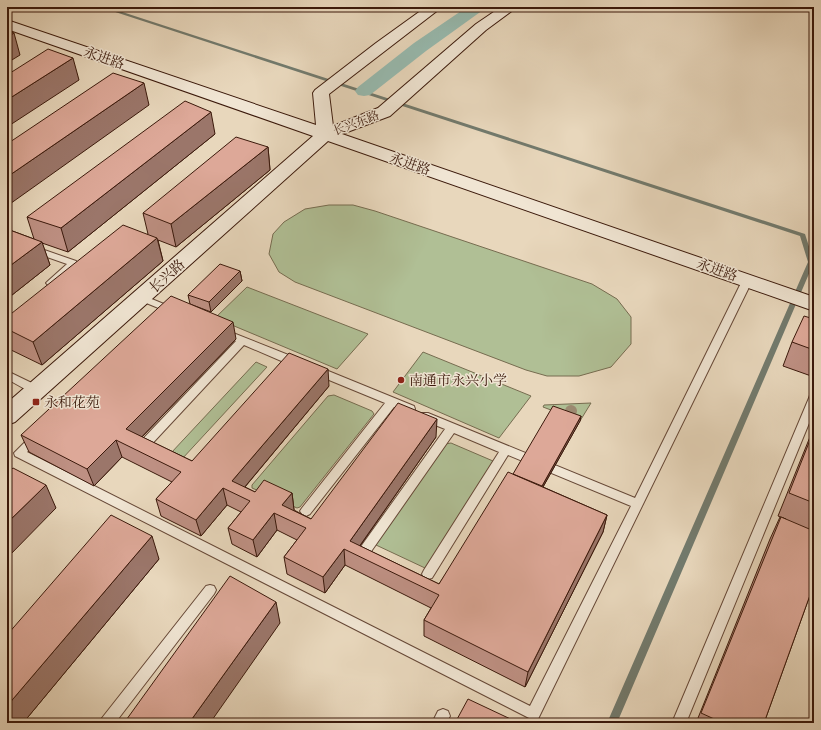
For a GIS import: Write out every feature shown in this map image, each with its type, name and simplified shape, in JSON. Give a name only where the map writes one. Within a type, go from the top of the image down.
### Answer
[{"type":"street","name":"长兴东路","points":[[436,7],[321,93],[325,135],[384,112],[481,27],[510,7]]},
{"type":"street","name":"永进路","points":[[7,24],[813,303]]},
{"type":"street","name":"长兴路","points":[[7,416],[325,135]]},
{"type":"lane","points":[[7,240],[73,263],[46,288]]},
{"type":"lane","points":[[42,432],[20,453],[533,714],[638,504],[756,284]]},
{"type":"lane","points":[[142,298],[177,313],[162,322]]},
{"type":"lane","points":[[215,329],[638,504]]},
{"type":"lane","points":[[145,444],[243,340]]},
{"type":"lane","points":[[7,375],[36,390]]},
{"type":"lane","points":[[679,723],[814,398]]},
{"type":"lane","points":[[306,511],[392,402]]},
{"type":"lane","points":[[358,560],[452,427]]},
{"type":"lane","points":[[428,574],[506,450]]},
{"type":"lane","points":[[107,723],[210,590]]},
{"type":"green space","points":[[329,205],[353,205],[375,211],[592,284],[617,299],[631,317],[631,344],[611,367],[579,376],[547,376],[526,370],[295,282],[279,272],[269,254],[273,234],[284,222],[305,209]]},
{"type":"green space","points":[[247,287],[368,334],[337,369],[215,318]]},
{"type":"green space","points":[[423,352],[531,396],[499,438],[393,392]]},
{"type":"green space","points":[[256,362],[267,367],[182,459],[171,453]]},
{"type":"green space","points":[[334,395],[372,411],[374,414],[300,507],[297,508],[252,488],[252,485],[328,396]]},
{"type":"green space","points":[[591,403],[580,421],[543,407],[544,405]]},
{"type":"green space","points":[[451,443],[493,461],[496,464],[429,567],[425,568],[376,545],[376,542],[445,444]]},
{"type":"building","points":[[7,31],[14,33],[7,37]]},
{"type":"building","points":[[48,49],[73,58],[7,100],[7,75]]},
{"type":"building","points":[[113,73],[144,83],[7,177],[7,144]]},
{"type":"building","points":[[185,101],[211,112],[61,228],[27,217]]},
{"type":"building","points":[[236,137],[268,147],[171,224],[143,213]]},
{"type":"building","points":[[123,225],[157,238],[33,342],[7,329],[7,317]]},
{"type":"building","points":[[7,229],[42,242],[7,268]]},
{"type":"building","points":[[220,264],[240,271],[209,302],[188,295]]},
{"type":"building","points":[[171,296],[233,322],[126,429],[192,461],[289,353],[328,369],[232,481],[255,492],[264,480],[292,493],[282,505],[311,519],[398,403],[437,419],[350,541],[439,584],[508,472],[607,515],[528,672],[424,620],[439,595],[344,549],[323,577],[284,557],[306,528],[274,513],[253,540],[228,528],[250,501],[223,488],[196,520],[156,499],[181,472],[116,440],[87,469],[21,435]]},
{"type":"building","points":[[804,316],[814,319],[814,350],[792,342]]},
{"type":"building","points":[[553,406],[581,416],[542,486],[513,474]]},
{"type":"building","points":[[814,430],[814,503],[789,493]]},
{"type":"building","points":[[13,468],[46,485],[7,523],[7,473]]},
{"type":"building","points":[[111,515],[152,536],[7,706],[7,635]]},
{"type":"building","points":[[781,517],[814,531],[814,584],[764,723],[723,723],[701,713]]},
{"type":"building","points":[[230,576],[276,602],[189,723],[124,723]]},
{"type":"building","points":[[468,699],[519,723],[455,723]]},
{"type":"waterway","points":[[102,7],[803,235],[811,262],[612,723]]},
{"type":"waterway","points":[[364,91],[420,47],[477,7]]},
{"type":"place","name":"南通市永兴小学","points":[[401,380]]},
{"type":"place","name":"永和花苑","points":[[36,402]]}]
